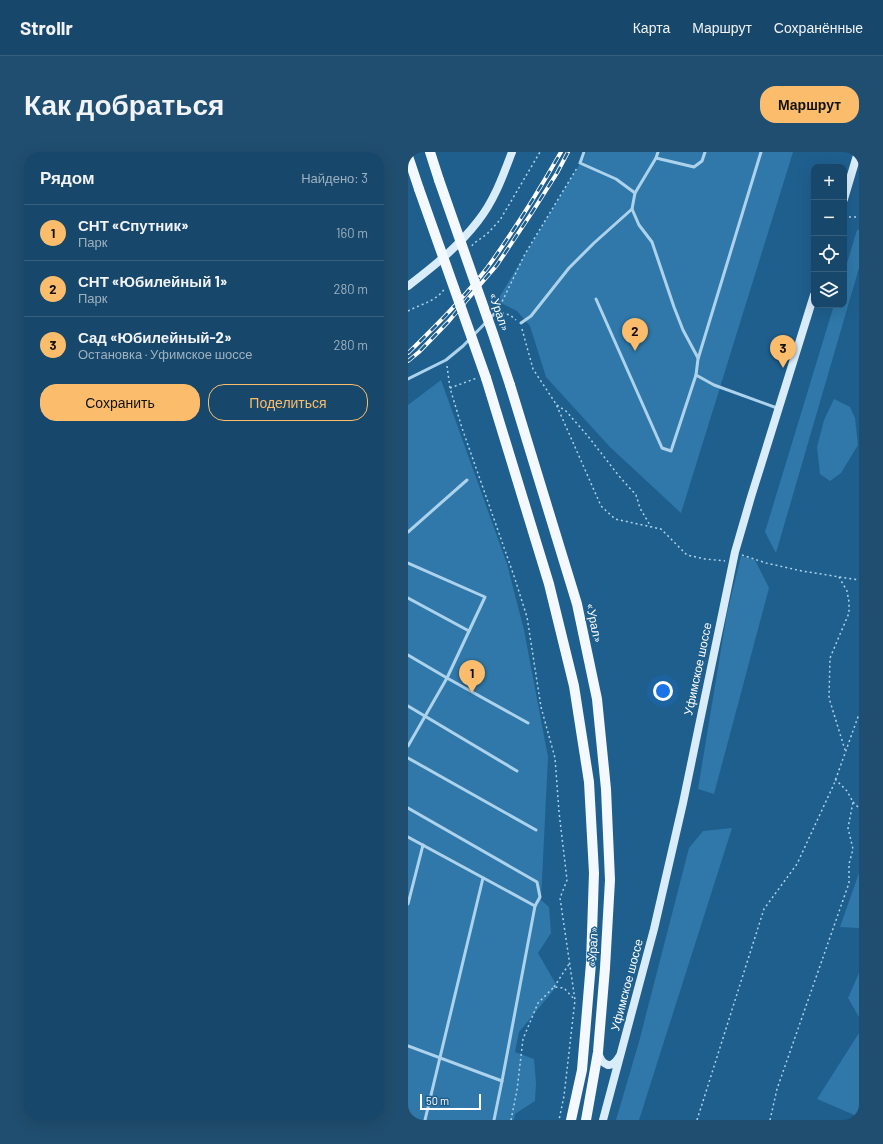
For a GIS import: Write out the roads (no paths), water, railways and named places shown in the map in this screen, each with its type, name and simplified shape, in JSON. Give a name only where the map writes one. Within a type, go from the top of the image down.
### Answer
[{"type":"main road","name":"«Урал»","points":[[430,152],[491,326],[577,604],[597,699],[606,789],[610,880],[598,1052],[586,1120]]},
{"type":"main road","points":[[408,286],[453,250],[478,220],[498,188],[512,152]]},
{"type":"main road","points":[[847,189],[858,152]]},
{"type":"main road","name":"«Урал»","points":[[408,156],[549,584],[574,686],[589,782],[594,874],[591,963],[582,1070],[571,1120]]},
{"type":"main road","name":"Уфимское шоссе","points":[[603,1120],[654,929],[683,803],[735,552],[811,305]]},
{"type":"main road","points":[[598,1052],[600,1059],[606,1065],[616,1063],[622,1053]]},
{"type":"lane","points":[[584,152],[580,163],[616,179],[635,193]]},
{"type":"lane","points":[[658,152],[635,193],[632,209],[639,225],[652,242],[683,330],[698,359]]},
{"type":"lane","points":[[656,158],[694,167],[702,161],[705,152]]},
{"type":"lane","points":[[596,299],[662,448],[671,451],[696,375],[698,359],[761,152]]},
{"type":"lane","points":[[521,323],[530,316],[569,268],[632,209]]},
{"type":"lane","points":[[408,379],[446,360],[463,346],[497,311]]},
{"type":"lane","points":[[696,375],[714,385],[779,408]]},
{"type":"lane","points":[[408,532],[467,480]]},
{"type":"lane","points":[[408,563],[486,597],[447,678],[408,746]]},
{"type":"lane","points":[[408,598],[469,631]]},
{"type":"lane","points":[[408,655],[528,723]]},
{"type":"lane","points":[[408,706],[517,771]]},
{"type":"lane","points":[[408,758],[536,830]]},
{"type":"lane","points":[[408,808],[537,882],[540,897],[535,906],[494,1120]]},
{"type":"lane","points":[[408,837],[535,906]]},
{"type":"lane","points":[[408,904],[423,845]]},
{"type":"lane","points":[[425,1120],[484,878]]},
{"type":"lane","points":[[408,1046],[502,1081]]},
{"type":"railway","points":[[408,353],[449,312],[487,268],[526,211],[561,152]]},
{"type":"railway","points":[[408,361],[419,352],[448,322],[497,265],[557,173],[568,152]]},
{"type":"place","name":"СНТ «Юбилейный 1»","points":[[635,351]]},
{"type":"place","name":"Сад «Юбилейный-2»","points":[[783,368]]},
{"type":"place","name":"СНТ «Спутник»","points":[[472,693]]}]
